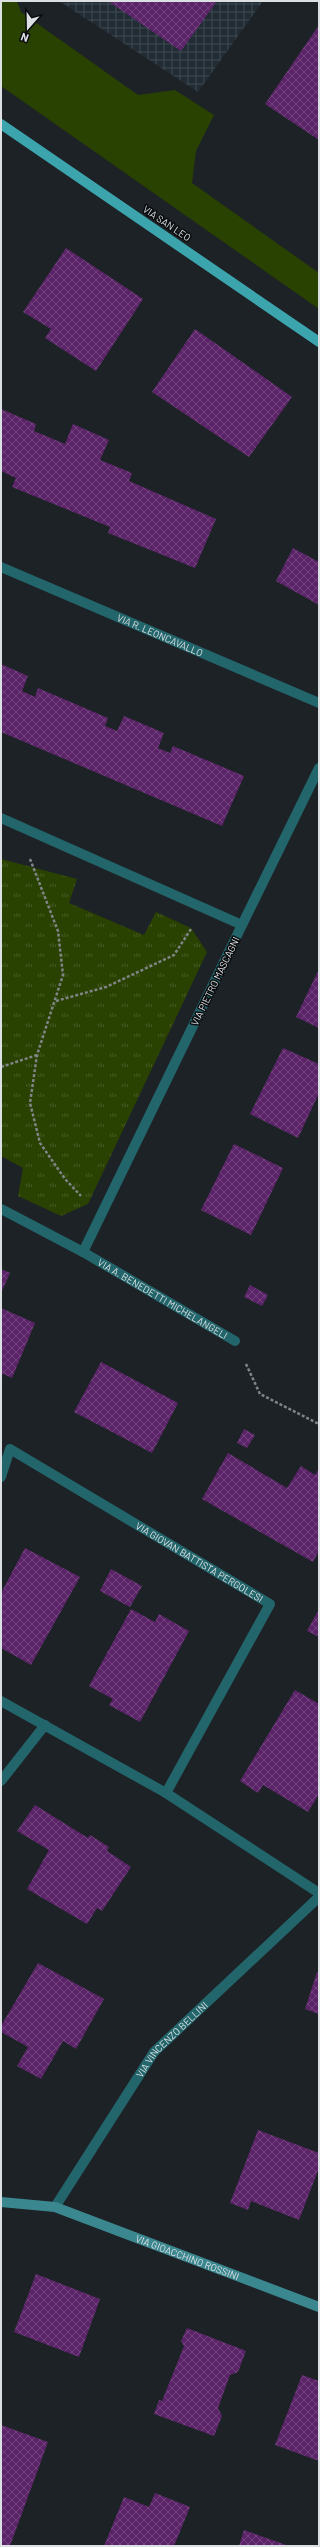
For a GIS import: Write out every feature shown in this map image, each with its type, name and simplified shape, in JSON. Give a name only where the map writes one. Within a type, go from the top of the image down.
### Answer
[{"type":"main road","name":"VIA SAN LEO","points":[[1,124],[319,342]]},
{"type":"street","name":"VIA R. LEONCAVALLO","points":[[1,567],[319,703]]},
{"type":"street","points":[[242,925],[319,768]]},
{"type":"street","name":"VIA PIETRO MASCAGNI","points":[[1,818],[242,925],[83,1252]]},
{"type":"street","name":"VIA A. BENEDETTI MICHELANGELI","points":[[1,1209],[83,1252],[235,1341]]},
{"type":"street","name":"VIA GIOVAN BATTISTA PERGOLESI","points":[[1,1477],[10,1450],[270,1604],[166,1793]]},
{"type":"street","points":[[1,1701],[166,1793],[319,1893]]},
{"type":"street","points":[[1,1781],[45,1726]]},
{"type":"street","name":"VIA VINCENZO BELLINI","points":[[55,2208],[154,2052],[319,1897]]},
{"type":"street","name":"VIA GIOACCHINO ROSSINI","points":[[1,2202],[55,2208],[319,2307]]},
{"type":"path","points":[[20,826],[32,867],[58,931],[63,975],[56,1001],[37,1055],[30,1103],[40,1144],[65,1179],[88,1204],[102,1213]]},
{"type":"path","points":[[56,1001],[106,987],[174,955],[191,928],[200,906]]},
{"type":"path","points":[[1,1067],[37,1055]]},
{"type":"path","name":"VIA A. BENEDETTI MICHELANGELI","points":[[235,1341],[260,1394],[319,1424]]},
{"type":"shaded area","points":[[59,1],[263,1],[198,92]]},
{"type":"green space","points":[[1,1],[17,1],[21,12],[138,95],[175,90],[214,115],[196,151],[192,183],[319,273],[319,309],[1,86]]},
{"type":"green space","points":[[1,859],[77,879],[69,903],[144,935],[156,912],[191,928],[207,952],[88,1204],[61,1216],[18,1196],[23,1168],[1,1156]]},
{"type":"building","points":[[108,1],[217,1],[181,51]]},
{"type":"building","points":[[319,25],[319,140],[265,104]]},
{"type":"building","points":[[66,248],[143,299],[96,371],[45,338],[51,329],[23,312]]},
{"type":"building","points":[[195,329],[292,397],[249,457],[152,392]]},
{"type":"building","points":[[1,409],[36,424],[34,431],[65,444],[73,424],[109,440],[100,460],[132,473],[129,481],[216,519],[195,568],[108,533],[110,527],[12,487],[16,478],[1,471]]},
{"type":"building","points":[[293,548],[319,562],[319,605],[276,581]]},
{"type":"building","points":[[1,664],[28,676],[22,691],[35,697],[38,688],[108,718],[105,726],[117,731],[124,716],[164,733],[158,748],[170,753],[173,746],[244,776],[222,826],[1,732]]},
{"type":"building","points":[[319,969],[319,1028],[296,1017]]},
{"type":"building","points":[[283,1048],[319,1064],[319,1093],[298,1138],[250,1114]]},
{"type":"building","points":[[234,1144],[283,1168],[251,1235],[201,1210]]},
{"type":"building","points":[[1,1269],[10,1273],[2,1291],[1,1290]]},
{"type":"building","points":[[250,1285],[268,1295],[262,1306],[244,1297]]},
{"type":"building","points":[[1,1308],[35,1323],[12,1378],[1,1373]]},
{"type":"building","points":[[101,1362],[178,1403],[152,1453],[74,1412]]},
{"type":"building","points":[[244,1429],[255,1435],[247,1448],[237,1443]]},
{"type":"building","points":[[228,1453],[287,1488],[301,1466],[315,1475],[319,1468],[319,1551],[313,1562],[202,1499]]},
{"type":"building","points":[[25,1548],[80,1577],[31,1665],[1,1648],[1,1593]]},
{"type":"building","points":[[111,1569],[142,1586],[130,1607],[100,1591]]},
{"type":"building","points":[[131,1609],[155,1622],[159,1614],[189,1631],[140,1722],[109,1705],[113,1699],[89,1686]]},
{"type":"building","points":[[319,1609],[319,1637],[307,1631]]},
{"type":"building","points":[[295,1690],[319,1704],[319,1794],[308,1812],[263,1785],[258,1793],[240,1781]]},
{"type":"building","points":[[35,1805],[88,1838],[90,1835],[109,1847],[107,1851],[131,1867],[102,1911],[97,1908],[87,1924],[27,1889],[49,1850],[17,1831]]},
{"type":"building","points":[[38,1963],[104,1999],[76,2049],[63,2041],[41,2079],[17,2066],[28,2047],[1,2032],[1,2026]]},
{"type":"building","points":[[317,1972],[319,1973],[319,2014],[305,2009]]},
{"type":"building","points":[[258,2130],[319,2153],[319,2168],[299,2220],[251,2201],[248,2210],[230,2203]]},
{"type":"building","points":[[36,2274],[100,2299],[79,2357],[14,2332]]},
{"type":"building","points":[[187,2328],[246,2351],[238,2372],[230,2375],[218,2408],[222,2416],[214,2436],[154,2414],[159,2400],[162,2401],[184,2346],[181,2341]]},
{"type":"building","points":[[302,2375],[319,2381],[319,2461],[275,2445]]},
{"type":"building","points":[[1,2425],[48,2442],[10,2546],[1,2546]]},
{"type":"building","points":[[155,2493],[190,2507],[174,2546],[104,2546],[124,2497],[149,2507]]},
{"type":"building","points":[[244,2530],[289,2546],[239,2546]]}]
